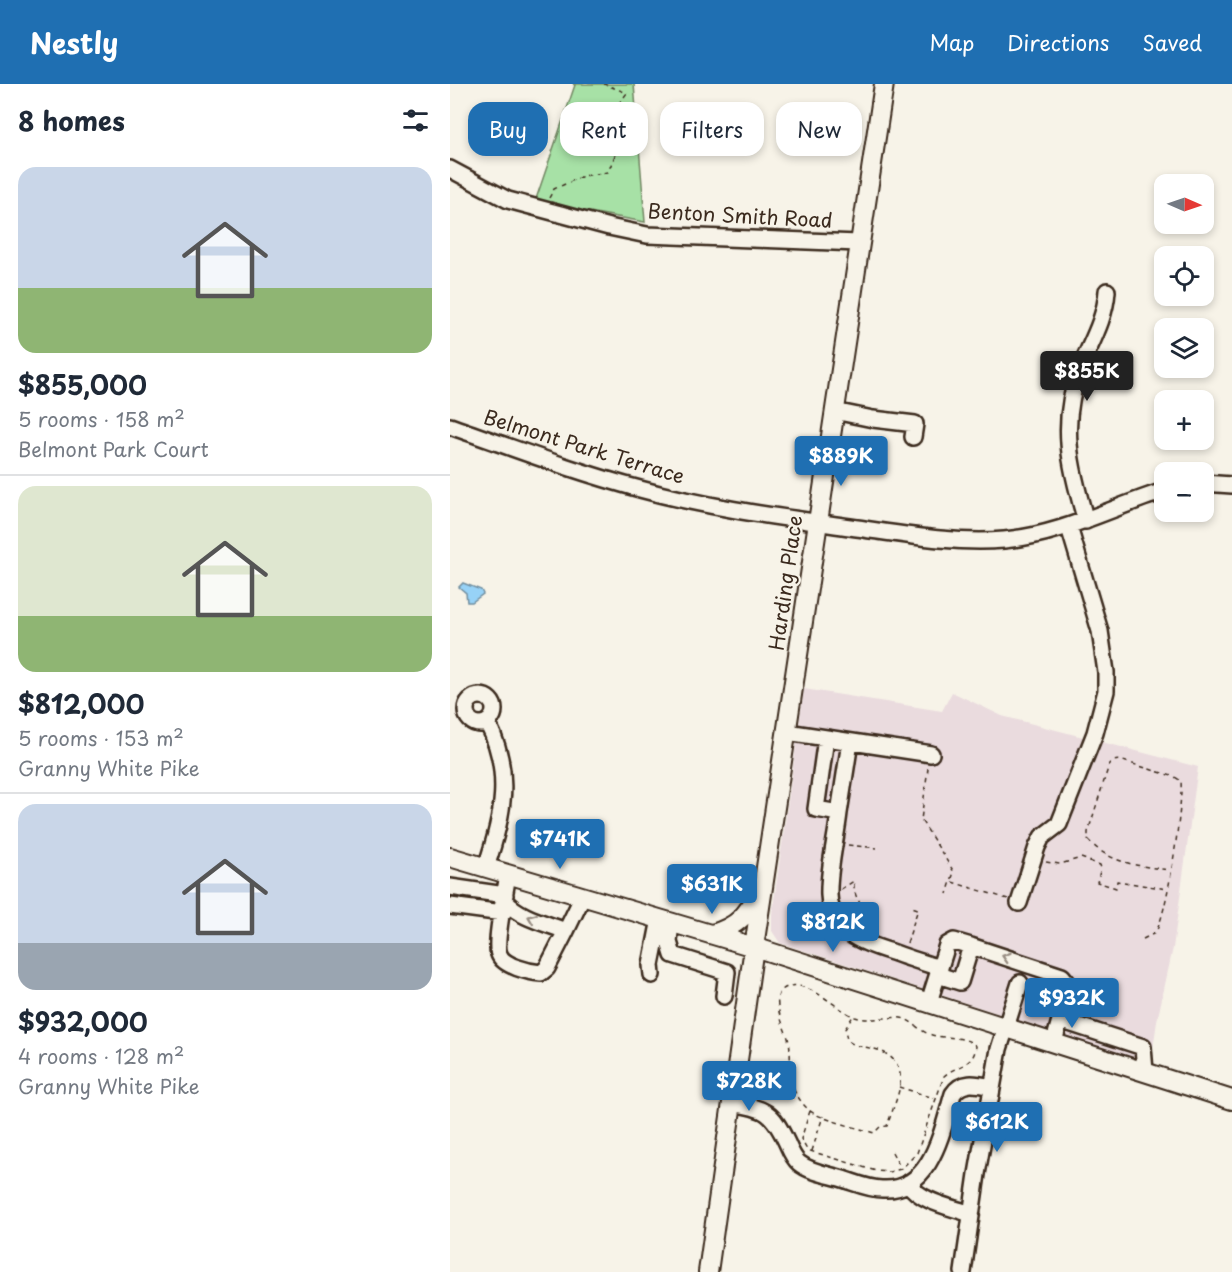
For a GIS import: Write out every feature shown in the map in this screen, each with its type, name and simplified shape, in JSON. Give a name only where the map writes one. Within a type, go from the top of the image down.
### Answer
[{"type":"main road","name":"Harding Place","points":[[708,1272],[754,947],[884,84]]},
{"type":"main road","points":[[450,857],[754,947],[1232,1100]]},
{"type":"main road","points":[[712,934],[738,923],[750,909],[764,885]]},
{"type":"street","name":"Benton Smith Road","points":[[450,169],[508,200],[647,235],[859,243]]},
{"type":"street","points":[[1086,521],[1069,453],[1067,439],[1069,414],[1080,368],[1105,310],[1107,291]]},
{"type":"street","points":[[834,411],[915,424],[914,437]]},
{"type":"street","name":"Belmont Park Terrace","points":[[450,426],[641,490],[732,510],[941,539],[1004,540],[1086,521],[1154,495]]},
{"type":"street","points":[[1214,484],[1232,485]]},
{"type":"street","points":[[1019,903],[1042,837],[1059,824],[1097,725],[1106,691],[1106,672],[1100,631],[1069,526]]},
{"type":"street","points":[[486,867],[502,814],[504,794],[500,760],[487,722]]},
{"type":"street","points":[[787,732],[930,754]]},
{"type":"street","points":[[826,738],[816,809],[839,813]]},
{"type":"street","points":[[850,742],[829,897],[836,919],[848,934],[862,942],[903,956],[960,982],[971,946]]},
{"type":"street","points":[[508,874],[497,947],[498,954],[505,962],[541,973],[547,968],[583,896]]},
{"type":"street","points":[[450,887],[504,903],[526,917],[566,931]]},
{"type":"street","points":[[450,906],[504,903]]},
{"type":"street","points":[[652,975],[651,965],[666,921]]},
{"type":"street","points":[[666,921],[673,955],[727,972],[724,996]]},
{"type":"street","points":[[929,1002],[950,942],[971,946],[1062,976],[1067,982],[1068,991],[1054,1042]]},
{"type":"street","points":[[963,1272],[999,1049],[1020,983]]},
{"type":"street","points":[[1060,1020],[1143,1047],[1145,1071]]},
{"type":"street","points":[[732,1103],[758,1109],[773,1118],[793,1156],[806,1167],[872,1188],[888,1189],[908,1183],[921,1173],[931,1159],[956,1089],[968,1084],[992,1087]]},
{"type":"street","points":[[908,1183],[922,1197],[971,1214]]},
{"type":"path","points":[[554,189],[583,176],[608,172],[616,153],[617,144],[588,133],[572,130],[594,123],[619,105],[627,93],[604,84]]},
{"type":"path","points":[[930,754],[921,820],[954,872],[947,894]]},
{"type":"path","points":[[1143,939],[1152,936],[1159,928],[1170,870],[1181,782],[1175,777],[1120,760],[1113,761],[1109,765],[1089,826],[1088,840],[1101,851],[1121,861],[1170,870]]},
{"type":"path","points":[[835,843],[877,848]]},
{"type":"path","points":[[1033,858],[1055,864],[1081,858],[1101,866],[1097,882],[1116,888],[1117,881],[1167,889]]},
{"type":"path","points":[[838,883],[837,892],[854,881],[857,901],[875,915],[848,934]]},
{"type":"path","points":[[951,881],[1019,903]]},
{"type":"path","points":[[903,956],[918,909],[912,907]]},
{"type":"path","points":[[810,1111],[801,1139],[804,1147],[812,1152],[876,1171],[889,1172],[901,1168],[917,1153],[944,1076],[969,1063],[976,1051],[975,1045],[960,1038],[932,1035],[900,1018],[876,1020],[853,1016],[813,991],[791,986],[783,989],[778,994],[779,1012],[790,1048],[792,1086],[798,1097],[810,1111],[874,1133],[880,1127],[887,1126],[901,1079],[900,1069],[893,1059],[878,1050],[856,1046],[847,1040],[845,1029],[853,1016]]},
{"type":"path","points":[[899,1087],[935,1098]]},
{"type":"path","points":[[812,1152],[823,1116]]},
{"type":"path","points":[[892,1152],[908,1183]]},
{"type":"shaded area","points":[[804,689],[942,711],[952,692],[1002,716],[1198,767],[1173,948],[1157,1021],[1151,1063],[780,943],[772,931],[772,914]]},
{"type":"green space","points":[[573,84],[634,84],[635,102],[569,102],[575,85]]},
{"type":"green space","points":[[560,129],[560,156],[640,156],[645,222],[535,202]]},
{"type":"water","points":[[463,583],[481,590],[483,594],[472,602],[467,602],[466,593],[459,587]]}]
